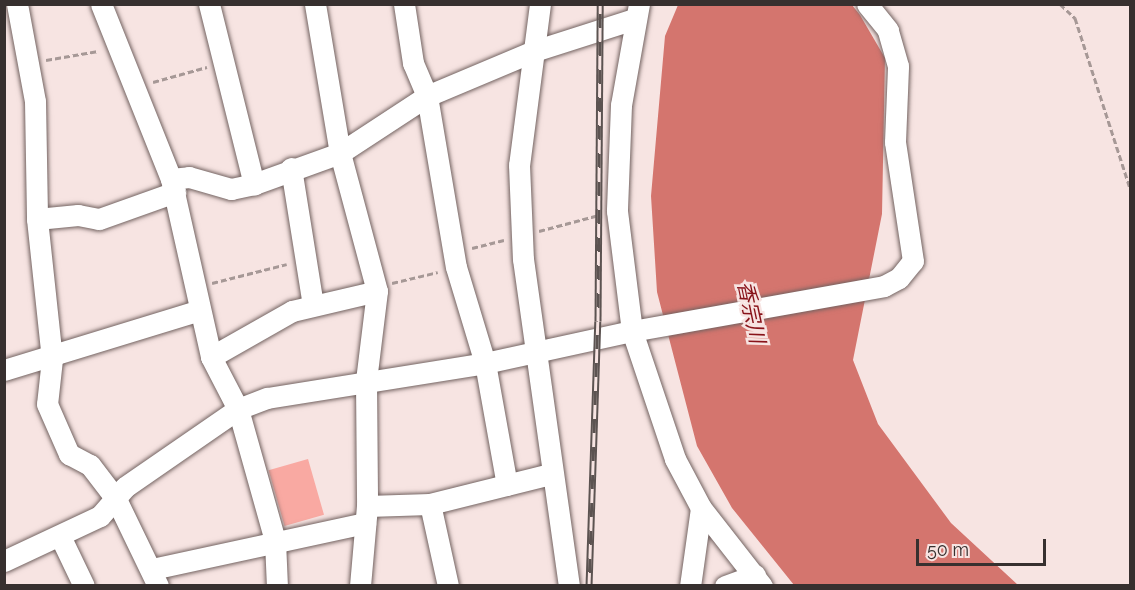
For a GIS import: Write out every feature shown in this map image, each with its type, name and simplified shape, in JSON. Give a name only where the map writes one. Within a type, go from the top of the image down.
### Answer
[{"type":"street","points":[[4,6],[11,4]]},
{"type":"street","points":[[17,4],[35,101],[37,219],[52,359],[47,404],[69,454],[90,465],[116,499],[155,577],[366,514],[430,504],[550,474]]},
{"type":"street","points":[[101,4],[173,186],[211,357],[238,409],[275,542],[277,585]]},
{"type":"street","points":[[209,4],[254,184]]},
{"type":"street","points":[[315,4],[340,153],[376,289],[366,381],[366,514],[360,585]]},
{"type":"street","points":[[404,4],[413,63],[427,96],[456,267],[485,363],[507,485]]},
{"type":"street","points":[[540,4],[519,165],[533,352],[550,474],[569,585]]},
{"type":"street","points":[[4,561],[100,516],[125,487],[238,409],[267,398],[485,363],[641,330],[884,286],[899,278],[913,261],[913,244],[895,142],[898,66],[888,30],[867,4]]},
{"type":"street","points":[[37,219],[78,215],[99,219],[189,177],[231,189],[254,184],[291,168],[340,153],[427,96],[534,51],[637,12]]},
{"type":"street","points":[[637,12],[621,105],[617,211],[641,330],[675,459],[701,508],[759,580]]},
{"type":"street","points":[[291,168],[313,305]]},
{"type":"street","points":[[211,357],[292,311],[376,289]]},
{"type":"street","points":[[4,370],[52,359],[200,310]]},
{"type":"street","points":[[430,504],[448,585]]},
{"type":"street","points":[[690,585],[701,508]]},
{"type":"street","points":[[60,536],[84,585]]},
{"type":"street","points":[[725,585],[759,580]]},
{"type":"path","points":[[1060,4],[1075,18],[1131,188]]},
{"type":"path","points":[[28,64],[118,47]]},
{"type":"path","points":[[134,87],[222,63]]},
{"type":"path","points":[[195,288],[306,259]]},
{"type":"path","points":[[376,289],[456,267]]},
{"type":"water","name":"香宗川","points":[[678,5],[852,5],[860,15],[885,58],[882,214],[853,360],[878,424],[951,523],[1018,585],[794,585],[732,508],[697,446],[657,292],[651,196],[665,36]]},
{"type":"building","points":[[308,459],[324,515],[285,526],[269,470]]},
{"type":"railway","points":[[589,586],[598,321],[600,4]]}]
